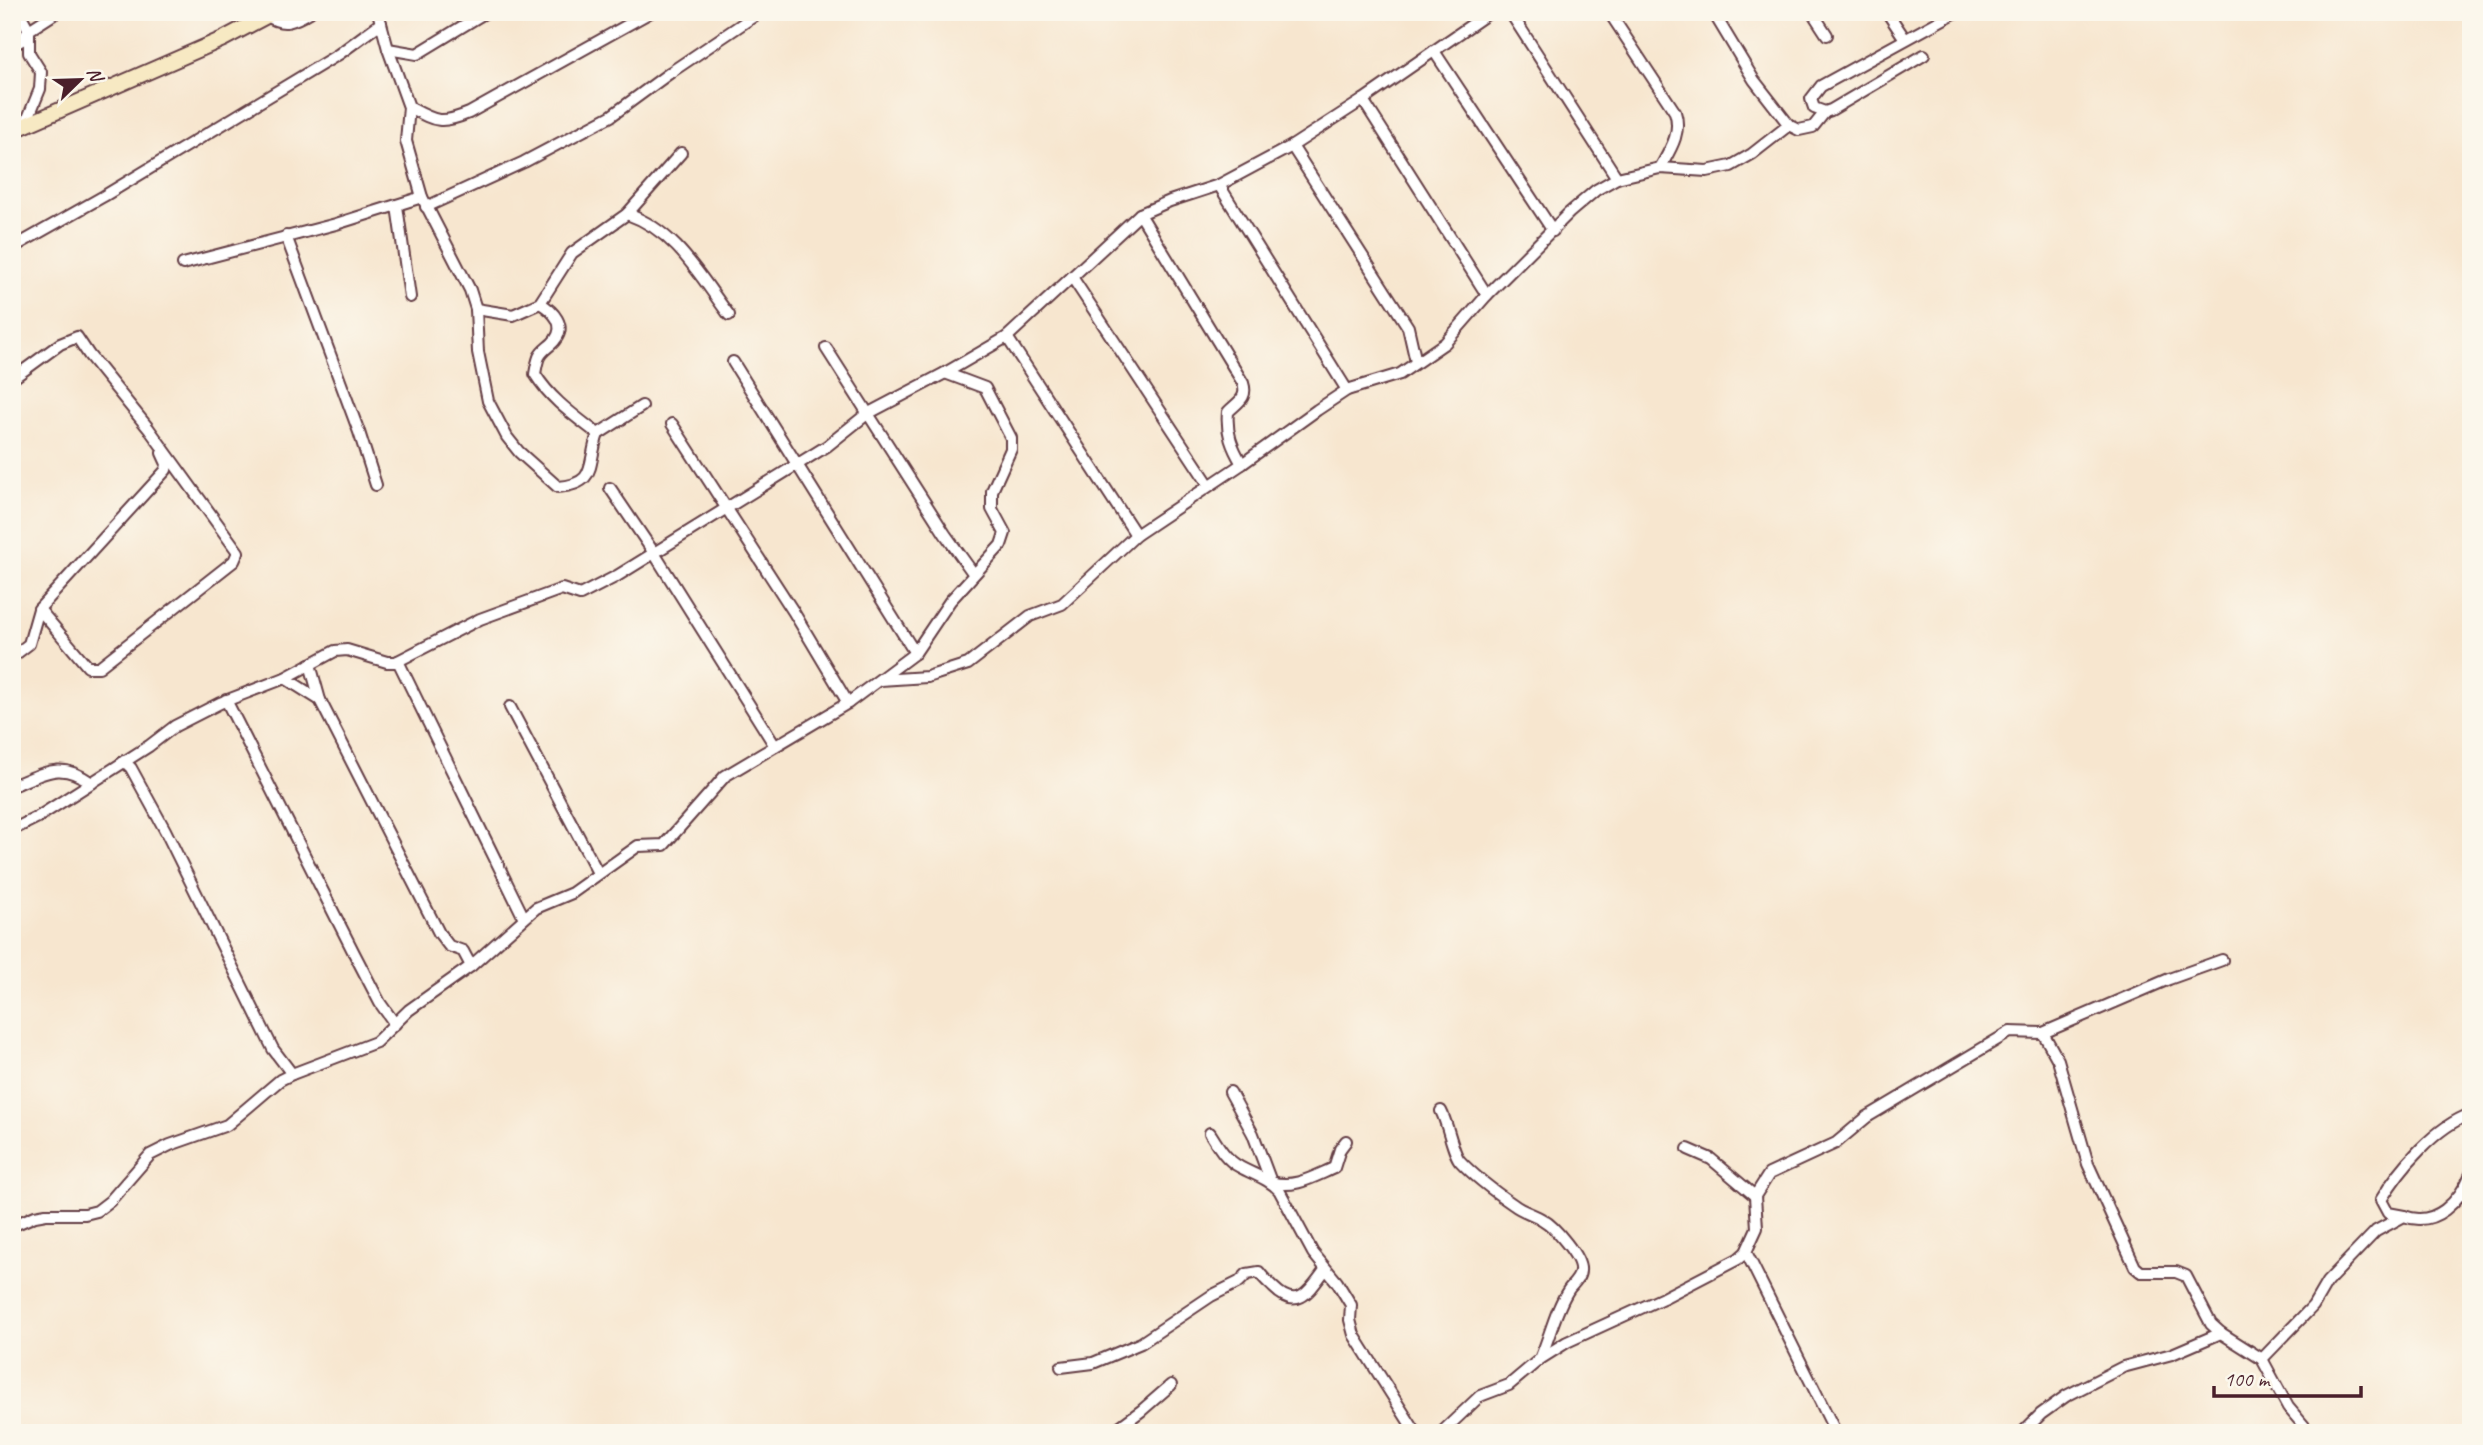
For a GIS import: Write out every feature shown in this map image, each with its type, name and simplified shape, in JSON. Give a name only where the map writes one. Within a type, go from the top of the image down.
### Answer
[{"type":"main road","points":[[19,127],[223,39],[271,14]]},
{"type":"street","points":[[19,12],[29,30],[29,53],[41,72],[40,89],[19,127]]},
{"type":"street","points":[[12,47],[22,40],[29,30],[57,12]]},
{"type":"street","points":[[271,14],[277,23],[286,23],[310,12]]},
{"type":"street","points":[[388,49],[417,54],[486,12]]},
{"type":"street","points":[[408,107],[429,118],[448,121],[469,113],[651,12]]},
{"type":"street","points":[[183,264],[397,206],[424,202],[524,162],[611,116],[760,12]]},
{"type":"street","points":[[12,830],[92,783],[163,737],[175,726],[226,700],[285,678],[335,651],[347,650],[387,662],[398,662],[480,619],[562,589],[580,594],[617,576],[827,446],[867,414],[1007,337],[1140,214],[1219,185],[1292,146],[1490,12]]},
{"type":"street","points":[[1510,12],[1617,178]]},
{"type":"street","points":[[1609,12],[1675,112],[1678,121],[1674,141],[1660,168]]},
{"type":"street","points":[[1713,12],[1754,80],[1789,125],[1799,130],[1813,128],[1825,113],[1924,55]]},
{"type":"street","points":[[1812,12],[1826,35]]},
{"type":"street","points":[[1887,12],[1905,39]]},
{"type":"street","points":[[1825,113],[1814,108],[1811,99],[1821,86],[1956,12]]},
{"type":"street","points":[[12,248],[340,54],[379,17],[408,107],[406,141],[424,202],[470,290],[477,309],[478,352],[488,401],[507,437],[519,452],[558,488],[573,486],[586,478],[589,472],[598,435],[642,406]]},
{"type":"street","points":[[1434,51],[1553,231]]},
{"type":"street","points":[[1363,100],[1487,295]]},
{"type":"street","points":[[879,680],[927,677],[968,664],[1030,616],[1062,604],[1136,535],[1347,390],[1400,374],[1444,343],[1487,295],[1596,190],[1617,178],[1660,168],[1707,171],[1731,166],[1752,154],[1789,125]]},
{"type":"street","points":[[1292,146],[1408,327],[1416,362]]},
{"type":"street","points":[[477,309],[513,315],[540,303],[572,253],[627,215],[681,153]]},
{"type":"street","points":[[1219,185],[1347,390]]},
{"type":"street","points":[[397,206],[410,297]]},
{"type":"street","points":[[1140,214],[1243,383],[1246,391],[1244,398],[1228,412],[1227,424],[1233,447],[1242,464]]},
{"type":"street","points":[[627,215],[657,229],[676,244],[729,314]]},
{"type":"street","points":[[286,236],[376,485]]},
{"type":"street","points":[[1072,276],[1209,485]]},
{"type":"street","points":[[540,303],[551,309],[560,328],[557,339],[538,359],[535,374],[543,387],[561,405],[598,435]]},
{"type":"street","points":[[12,379],[60,344],[89,332]]},
{"type":"street","points":[[39,609],[88,667],[99,667],[234,561],[237,552],[149,429],[77,337]]},
{"type":"street","points":[[1007,337],[1136,535]]},
{"type":"street","points":[[826,348],[945,534],[973,573]]},
{"type":"street","points":[[733,362],[915,653]]},
{"type":"street","points":[[12,1226],[34,1216],[97,1211],[110,1201],[150,1155],[227,1125],[280,1080],[292,1074],[376,1042],[409,1010],[471,966],[524,918],[545,903],[572,892],[638,846],[664,845],[725,776],[848,703],[915,653],[950,601],[1001,545],[1005,533],[992,509],[992,491],[1011,449],[1011,438],[985,388],[945,373]]},
{"type":"street","points":[[672,424],[793,611],[848,703]]},
{"type":"street","points":[[12,657],[29,644],[39,609],[166,470],[167,464],[149,429]]},
{"type":"street","points":[[610,488],[775,746]]},
{"type":"street","points":[[398,662],[524,918]]},
{"type":"street","points":[[310,664],[320,700],[439,933],[449,946],[464,951],[471,966]]},
{"type":"street","points":[[285,678],[320,700]]},
{"type":"street","points":[[226,700],[380,1003],[395,1024]]},
{"type":"street","points":[[510,707],[598,873]]},
{"type":"street","points":[[124,761],[131,768],[165,830],[273,1048],[292,1074]]},
{"type":"street","points":[[12,786],[61,769],[76,771],[92,783]]},
{"type":"street","points":[[1441,1433],[1480,1396],[1509,1385],[1567,1342],[1729,1265],[1746,1252],[1757,1228],[1755,1196],[1769,1174],[1836,1143],[1867,1117],[2010,1032],[2043,1033],[2146,988],[2222,960]]},
{"type":"street","points":[[2043,1033],[2058,1060],[2088,1164],[2135,1266],[2141,1272],[2176,1272],[2186,1276],[2211,1325],[2262,1359],[2288,1407],[2311,1433]]},
{"type":"street","points":[[1230,1092],[1253,1134],[1271,1182],[1279,1190],[1313,1253],[1337,1282],[1351,1305],[1350,1320],[1354,1335],[1416,1433]]},
{"type":"street","points":[[1441,1111],[1448,1123],[1457,1158],[1477,1178],[1517,1208],[1544,1220],[1559,1233],[1579,1263],[1579,1276],[1559,1308],[1541,1359]]},
{"type":"street","points":[[2468,1186],[2451,1206],[2432,1217],[2417,1221],[2388,1213],[2381,1200],[2407,1164],[2439,1133],[2455,1119],[2471,1114]]},
{"type":"street","points":[[1210,1133],[1232,1162],[1271,1182],[1283,1185],[1297,1183],[1334,1168],[1340,1149],[1346,1141]]},
{"type":"street","points":[[1688,1149],[1711,1159],[1755,1196]]},
{"type":"street","points":[[2471,1174],[2468,1186],[2471,1211]]},
{"type":"street","points":[[2262,1359],[2313,1306],[2327,1282],[2376,1231],[2404,1216]]},
{"type":"street","points":[[1746,1252],[1836,1433]]},
{"type":"street","points":[[1061,1367],[1093,1363],[1141,1343],[1193,1307],[1239,1282],[1247,1274],[1259,1272],[1282,1296],[1297,1300],[1325,1270]]},
{"type":"street","points":[[2022,1433],[2040,1414],[2059,1401],[2123,1367],[2172,1354],[2221,1333]]},
{"type":"street","points":[[1111,1433],[1171,1385]]}]
